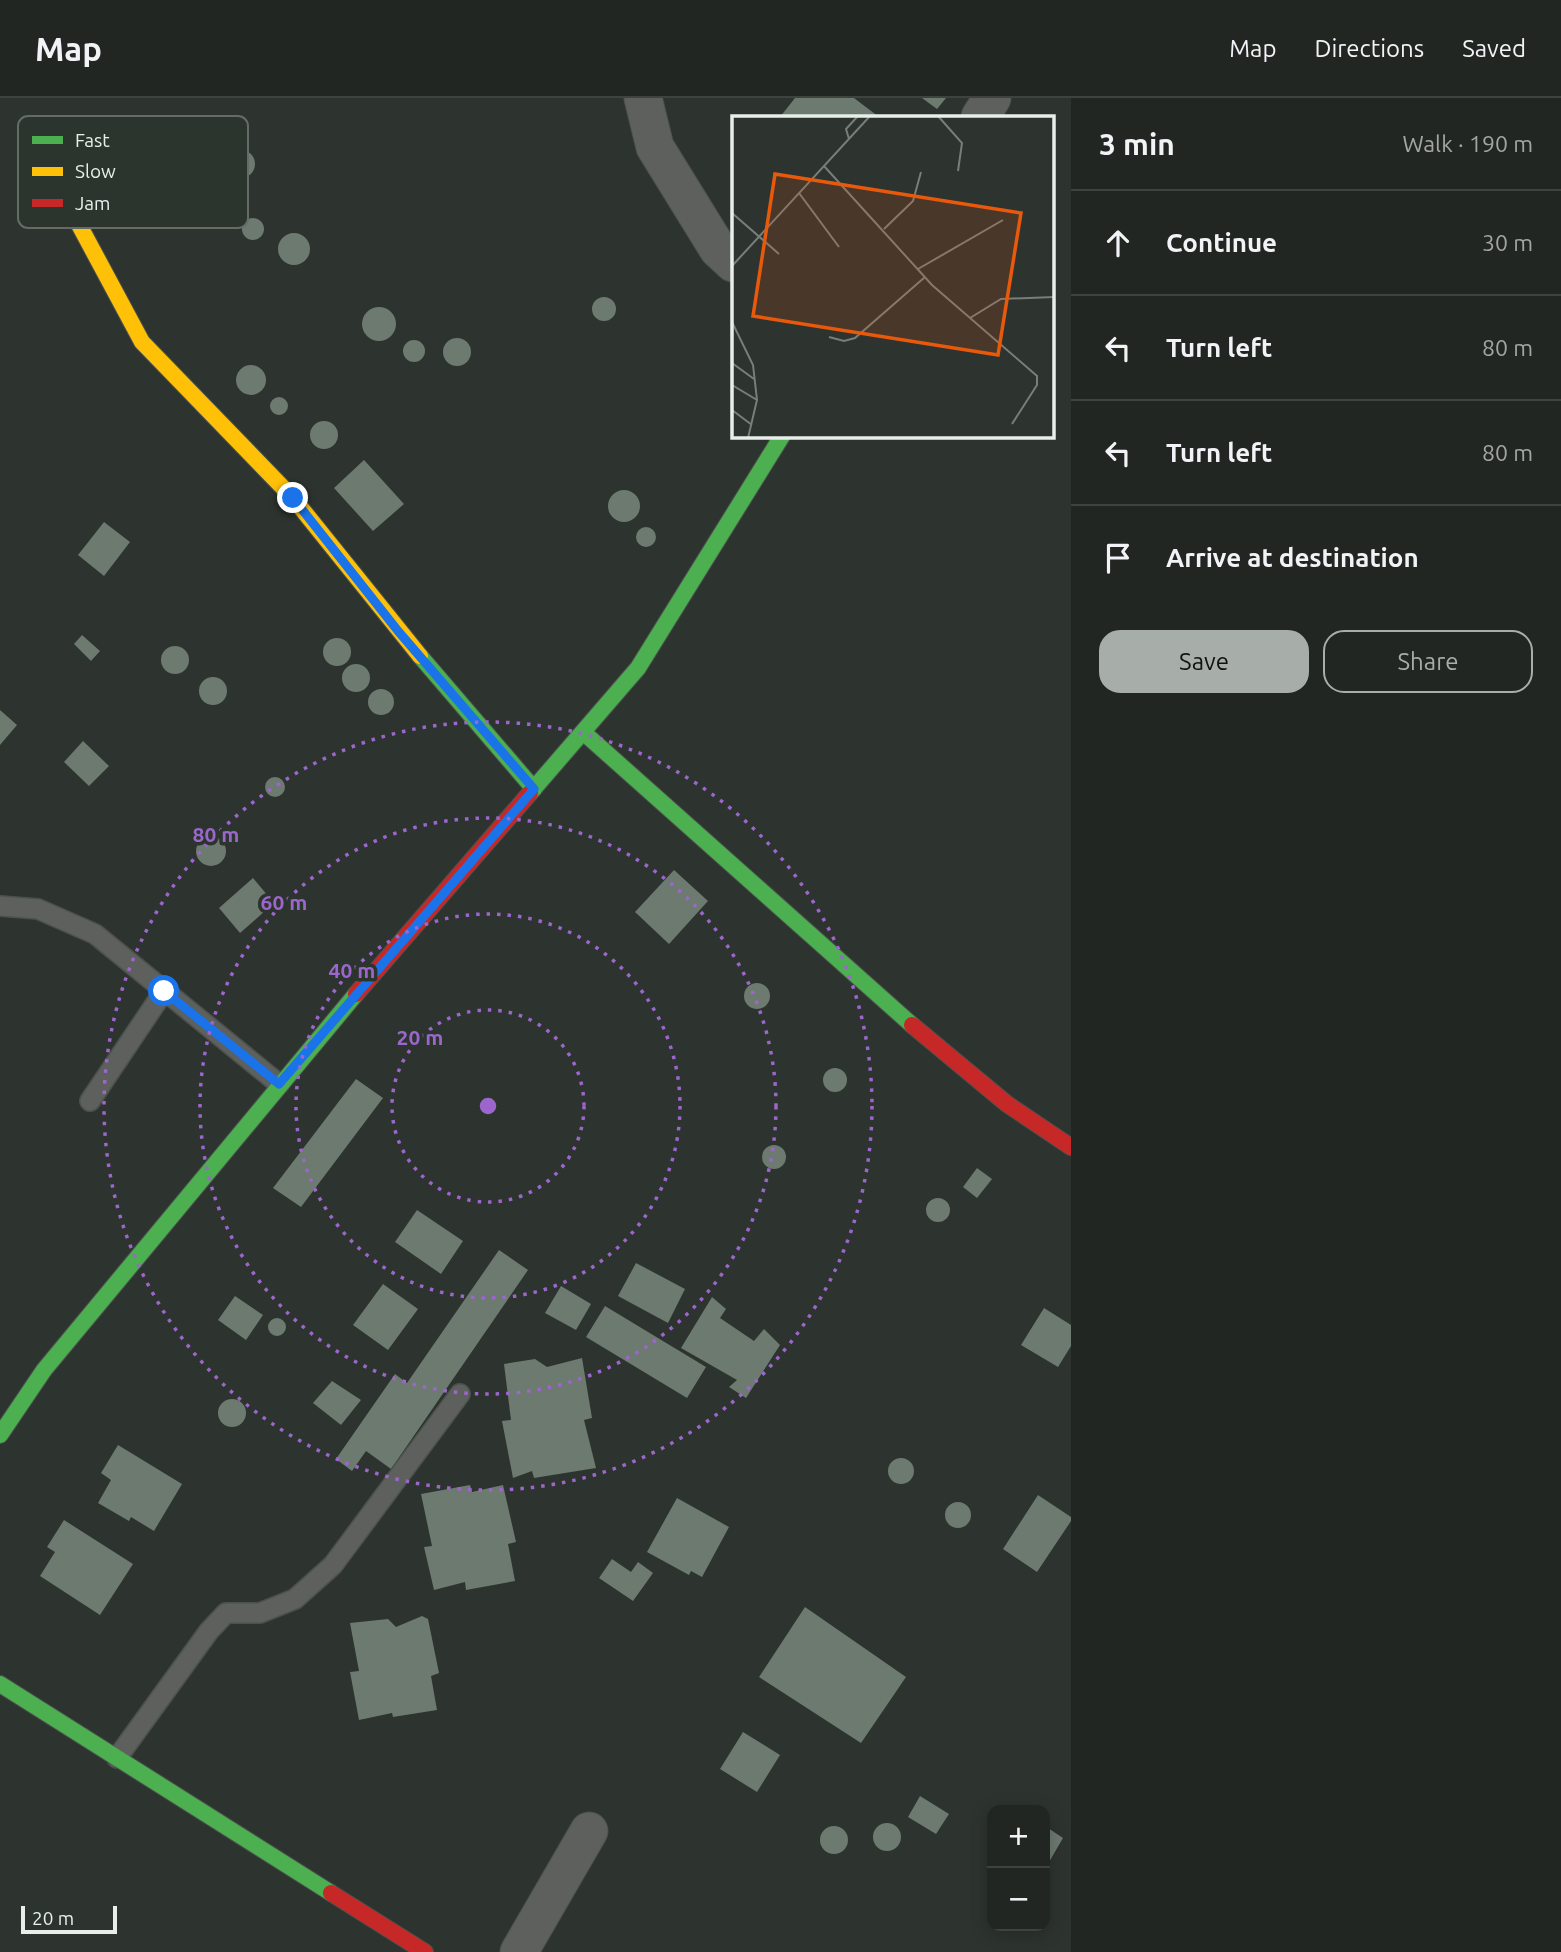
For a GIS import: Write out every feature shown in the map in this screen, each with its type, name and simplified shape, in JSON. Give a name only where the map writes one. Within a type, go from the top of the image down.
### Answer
[{"type":"street","points":[[643,98],[655,147],[718,249],[732,262]]},
{"type":"street","points":[[981,116],[992,98]]},
{"type":"street","points":[[81,228],[142,342],[293,498],[398,631],[534,789]]},
{"type":"street","points":[[0,1434],[44,1370],[279,1084],[638,668],[781,438]]},
{"type":"street","points":[[583,732],[858,980],[1007,1104],[1071,1147]]},
{"type":"street","points":[[0,1684],[425,1952]]},
{"type":"street","points":[[519,1952],[589,1832]]},
{"type":"lane","points":[[0,906],[38,909],[95,934],[279,1084]]},
{"type":"lane","points":[[90,1101],[164,991]]},
{"type":"lane","points":[[117,1758],[209,1632],[226,1613],[260,1613],[295,1599],[333,1565],[460,1394]]},
{"type":"building","points":[[795,98],[854,98],[878,116],[781,116]]},
{"type":"building","points":[[922,98],[946,98],[937,109]]},
{"type":"building","points":[[248,152],[254,159],[254,169],[248,176]]},
{"type":"building","points":[[257,219],[263,225],[261,237],[253,240],[245,237],[242,229],[248,228],[248,220]]},
{"type":"building","points":[[294,233],[305,238],[310,249],[305,260],[294,265],[283,260],[278,249],[283,238]]},
{"type":"building","points":[[604,297],[615,304],[616,309],[609,320],[604,321],[593,314],[592,309],[599,298]]},
{"type":"building","points":[[379,307],[391,312],[396,324],[391,336],[379,341],[367,336],[362,324],[367,312]]},
{"type":"building","points":[[457,338],[467,342],[471,352],[467,362],[457,366],[447,362],[443,352],[447,342]]},
{"type":"building","points":[[414,340],[422,343],[425,351],[422,359],[414,362],[406,359],[403,351],[406,343]]},
{"type":"building","points":[[251,365],[262,369],[266,380],[262,391],[251,395],[240,391],[236,380],[240,369]]},
{"type":"building","points":[[275,397],[283,397],[288,406],[286,413],[275,415],[270,410],[270,402]]},
{"type":"building","points":[[324,421],[334,425],[338,435],[334,445],[324,449],[314,445],[310,435],[314,425]]},
{"type":"building","points":[[364,460],[404,504],[373,531],[334,488]]},
{"type":"building","points":[[624,490],[636,494],[640,506],[636,518],[624,522],[612,518],[608,506],[612,494]]},
{"type":"building","points":[[104,522],[130,542],[104,576],[78,555]]},
{"type":"building","points":[[642,527],[650,527],[656,537],[650,547],[642,547],[636,541],[636,533]]},
{"type":"building","points":[[82,635],[100,651],[91,661],[74,644]]},
{"type":"building","points":[[337,638],[347,642],[351,652],[347,662],[337,666],[327,662],[323,652],[327,642]]},
{"type":"building","points":[[175,646],[185,650],[189,660],[185,670],[175,674],[165,670],[161,660],[165,650]]},
{"type":"building","points":[[356,664],[366,668],[370,678],[366,688],[356,692],[346,688],[342,678],[346,668]]},
{"type":"building","points":[[213,677],[223,681],[227,691],[223,701],[213,705],[203,701],[199,691],[203,681]]},
{"type":"building","points":[[381,689],[390,693],[394,702],[390,711],[381,715],[372,711],[368,702],[372,693]]},
{"type":"building","points":[[0,710],[17,725],[0,745]]},
{"type":"building","points":[[83,741],[109,766],[89,786],[64,762]]},
{"type":"building","points":[[275,777],[282,780],[285,787],[282,794],[275,797],[268,794],[265,787],[268,780]]},
{"type":"building","points":[[211,836],[217,837],[225,845],[225,857],[217,865],[211,866],[205,865],[197,857],[196,851],[197,845],[205,837]]},
{"type":"building","points":[[674,870],[708,901],[669,944],[635,912]]},
{"type":"building","points":[[253,878],[274,903],[240,933],[219,908]]},
{"type":"building","points":[[757,983],[766,987],[770,996],[766,1005],[757,1009],[748,1005],[744,996],[748,987]]},
{"type":"building","points":[[835,1068],[843,1072],[847,1080],[843,1088],[835,1092],[827,1088],[823,1080],[827,1072]]},
{"type":"building","points":[[356,1079],[383,1098],[301,1207],[273,1188]]},
{"type":"building","points":[[774,1145],[782,1149],[786,1157],[782,1165],[774,1169],[766,1165],[762,1157],[766,1149]]},
{"type":"building","points":[[977,1168],[992,1179],[977,1198],[963,1187]]},
{"type":"building","points":[[938,1198],[947,1201],[950,1210],[947,1219],[938,1222],[929,1219],[926,1210],[929,1201]]},
{"type":"building","points":[[417,1210],[463,1241],[441,1274],[395,1242]]},
{"type":"building","points":[[499,1250],[528,1270],[391,1469],[366,1451],[352,1471],[336,1459],[395,1374],[407,1383]]},
{"type":"building","points":[[636,1263],[685,1289],[668,1323],[618,1296]]},
{"type":"building","points":[[383,1284],[418,1309],[388,1350],[353,1325]]},
{"type":"building","points":[[561,1286],[591,1304],[576,1330],[545,1313]]},
{"type":"building","points":[[235,1296],[263,1315],[246,1340],[218,1320]]},
{"type":"building","points":[[712,1297],[726,1309],[720,1318],[754,1341],[764,1329],[780,1345],[746,1398],[729,1387],[737,1380],[681,1348]]},
{"type":"building","points":[[605,1306],[706,1367],[687,1398],[586,1337]]},
{"type":"building","points":[[1044,1308],[1071,1325],[1071,1346],[1058,1367],[1021,1345]]},
{"type":"building","points":[[273,1318],[281,1318],[286,1327],[284,1334],[273,1336],[268,1331],[268,1323]]},
{"type":"building","points":[[582,1358],[592,1418],[584,1420],[596,1468],[534,1478],[532,1471],[513,1478],[502,1421],[511,1420],[504,1364],[535,1359],[547,1367]]},
{"type":"building","points":[[332,1381],[361,1400],[341,1425],[313,1403]]},
{"type":"building","points":[[232,1399],[242,1403],[246,1413],[242,1423],[232,1427],[222,1423],[218,1413],[222,1403]]},
{"type":"building","points":[[118,1445],[182,1484],[154,1531],[131,1517],[129,1521],[98,1503],[111,1480],[101,1473]]},
{"type":"building","points":[[901,1458],[910,1462],[914,1471],[910,1480],[901,1484],[892,1480],[888,1471],[892,1462]]},
{"type":"building","points":[[470,1485],[472,1492],[503,1485],[516,1542],[508,1544],[515,1581],[466,1590],[465,1582],[434,1590],[424,1547],[432,1546],[421,1494]]},
{"type":"building","points":[[1038,1495],[1071,1517],[1071,1521],[1037,1572],[1003,1549]]},
{"type":"building","points":[[677,1498],[729,1527],[702,1577],[691,1571],[689,1575],[647,1552]]},
{"type":"building","points":[[958,1502],[967,1506],[971,1515],[967,1524],[958,1528],[949,1524],[945,1515],[949,1506]]},
{"type":"building","points":[[64,1520],[133,1564],[100,1615],[40,1576],[55,1552],[47,1547]]},
{"type":"building","points":[[612,1559],[631,1572],[638,1562],[653,1573],[633,1601],[599,1578]]},
{"type":"building","points":[[805,1607],[906,1677],[861,1743],[759,1677]]},
{"type":"building","points":[[422,1616],[428,1619],[439,1673],[431,1676],[437,1710],[393,1717],[392,1713],[359,1720],[350,1672],[359,1671],[350,1623],[388,1619],[396,1627]]},
{"type":"building","points":[[743,1732],[780,1755],[757,1792],[720,1769]]},
{"type":"building","points":[[920,1796],[949,1814],[936,1834],[908,1817]]},
{"type":"building","points":[[887,1823],[897,1827],[901,1837],[897,1847],[887,1851],[877,1847],[873,1837],[877,1827]]},
{"type":"building","points":[[834,1826],[844,1830],[848,1840],[844,1850],[834,1854],[824,1850],[820,1840],[824,1830]]},
{"type":"building","points":[[1050,1829],[1063,1838],[1050,1860]]},
{"type":"traffic: fast","points":[[530,793],[638,668],[781,438]]},
{"type":"traffic: fast","points":[[420,656],[534,789]]},
{"type":"traffic: fast","points":[[583,732],[912,1025]]},
{"type":"traffic: fast","points":[[0,1435],[44,1370],[356,994]]},
{"type":"traffic: fast","points":[[0,1684],[331,1893]]},
{"type":"traffic: slow","points":[[81,228],[142,342],[293,498],[420,656]]},
{"type":"traffic: jam","points":[[356,994],[530,793]]},
{"type":"traffic: jam","points":[[912,1025],[1007,1104],[1071,1147]]},
{"type":"traffic: jam","points":[[331,1893],[425,1952]]},
{"type":"route","points":[[164,991],[279,1084],[534,789],[398,631],[293,498]]}]
